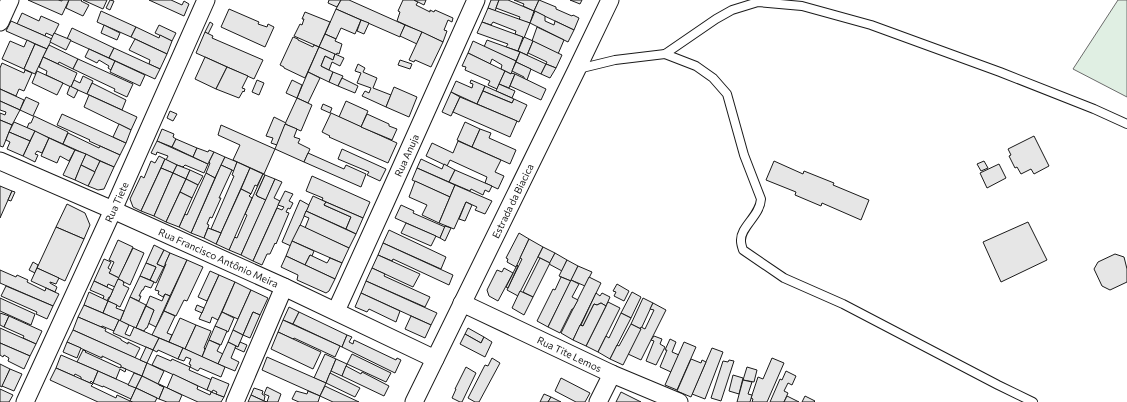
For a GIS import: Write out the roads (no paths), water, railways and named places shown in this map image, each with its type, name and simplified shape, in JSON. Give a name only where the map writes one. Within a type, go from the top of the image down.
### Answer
[{"type":"street","points":[[0,22],[10,0]]},
{"type":"street","name":"Rua Tiete","points":[[26,402],[206,0]]},
{"type":"street","name":"Rua Anuja","points":[[336,310],[476,0]]},
{"type":"street","name":"Estrada da Biacica","points":[[414,402],[610,0]]},
{"type":"street","name":"Rua Francisco Antônio Meira","points":[[0,161],[336,310],[435,359]]},
{"type":"street","points":[[235,402],[284,287]]},
{"type":"street","name":"Rua Tite Lemos","points":[[462,302],[612,374],[679,402]]},
{"type":"street","points":[[598,402],[612,374]]},
{"type":"lane","points":[[577,69],[615,60],[665,54],[716,19],[732,10],[758,2],[802,6],[871,25],[907,38],[1000,72],[1094,109],[1127,124]]},
{"type":"lane","points":[[665,54],[696,66],[713,78],[727,94],[744,155],[761,199],[761,205],[744,230],[741,240],[743,250],[784,278],[843,304],[1033,402]]}]
